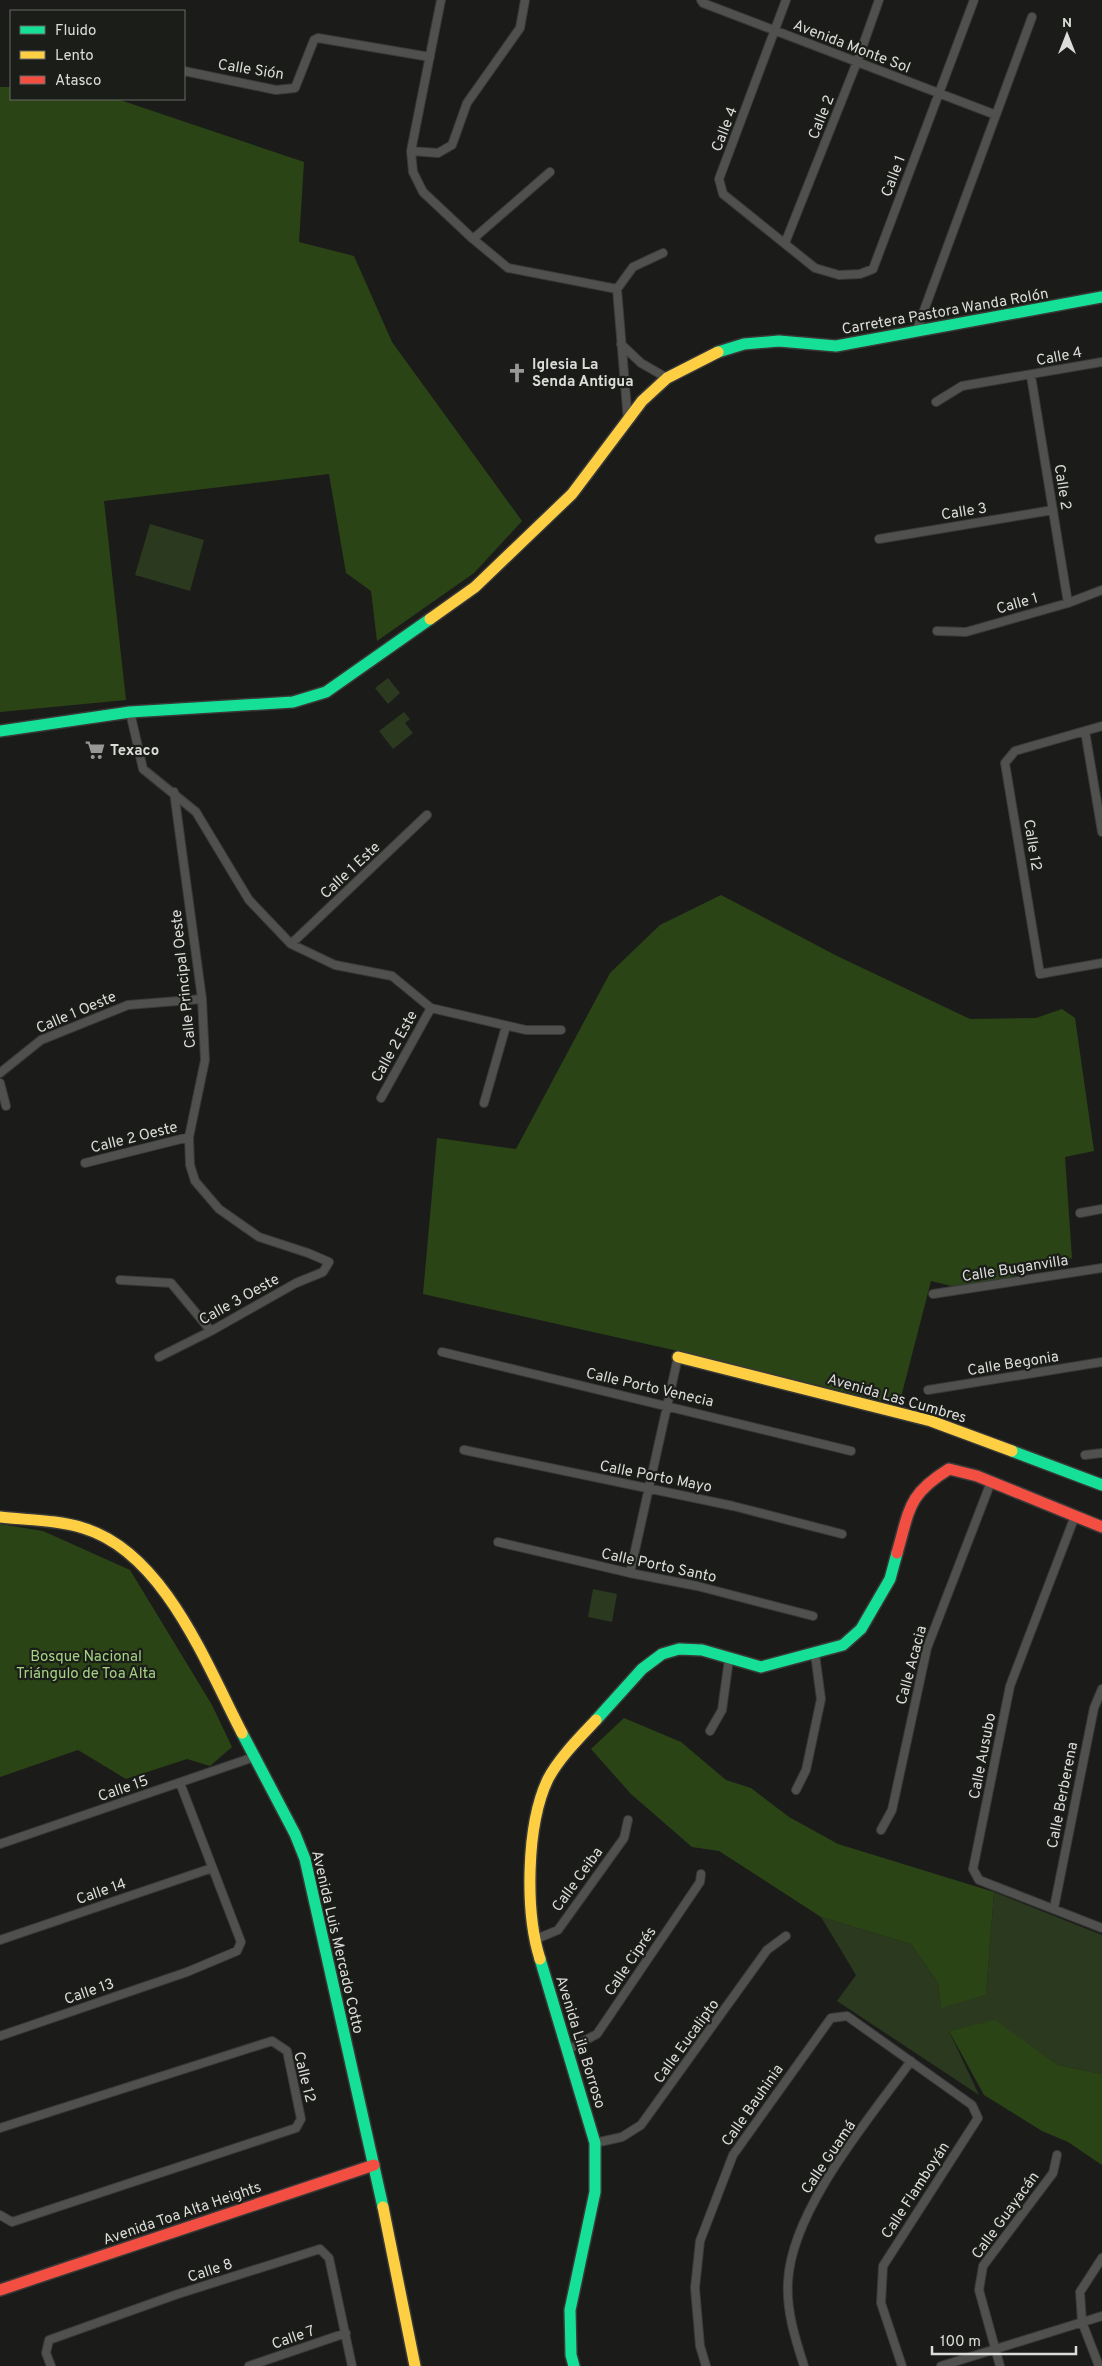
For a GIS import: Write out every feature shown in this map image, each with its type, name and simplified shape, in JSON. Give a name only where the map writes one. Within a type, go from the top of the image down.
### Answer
[{"type":"street","points":[[441,0],[411,151],[412,172],[424,192],[473,239],[508,268],[617,289]]},
{"type":"street","points":[[411,151],[438,153],[452,145],[467,103],[520,28],[525,0]]},
{"type":"street","name":"Avenida Monte Sol","points":[[701,0],[703,3],[996,115]]},
{"type":"street","name":"Calle 4","points":[[785,243],[723,194],[719,179],[786,0]]},
{"type":"street","name":"Calle 2","points":[[785,243],[857,62],[879,0]]},
{"type":"street","name":"Calle 1","points":[[785,243],[815,268],[839,275],[860,274],[873,269],[974,0]]},
{"type":"street","points":[[916,332],[1032,17]]},
{"type":"street","name":"Calle Sión","points":[[185,71],[276,90],[295,88],[314,40],[318,38],[430,57]]},
{"type":"street","points":[[473,239],[550,172]]},
{"type":"street","points":[[628,421],[617,289],[633,267],[662,253]]},
{"type":"street","name":"Carretera Pastora Wanda Rolón","points":[[0,731],[130,712],[293,702],[326,692],[475,587],[572,494],[642,401],[678,370],[711,354],[744,344],[779,341],[836,346],[1102,297]]},
{"type":"street","points":[[620,343],[641,363],[667,378]]},
{"type":"street","name":"Calle 4","points":[[936,402],[962,386],[1031,376],[1102,362]]},
{"type":"street","name":"Calle 2","points":[[1031,376],[1068,603]]},
{"type":"street","name":"Calle 3","points":[[879,539],[1053,510]]},
{"type":"street","name":"Calle 1","points":[[937,631],[966,632],[1068,603],[1102,590]]},
{"type":"street","points":[[130,712],[143,769],[174,792],[196,812],[249,900],[290,944],[335,965],[392,976],[431,1008],[526,1030],[561,1030]]},
{"type":"street","name":"Calle 12","points":[[1102,726],[1015,751],[1005,763],[1040,974],[1102,963]]},
{"type":"street","points":[[1085,731],[1102,832]]},
{"type":"street","name":"Calle Principal Oeste","points":[[174,792],[202,999],[205,1060],[189,1138],[190,1165],[195,1182],[219,1209],[259,1237],[308,1252],[330,1262]]},
{"type":"street","name":"Calle 1 Este","points":[[290,944],[427,816]]},
{"type":"street","name":"Calle 1 Oeste","points":[[0,1073],[41,1040],[128,1005],[202,999]]},
{"type":"street","name":"Calle 2 Este","points":[[381,1098],[431,1008]]},
{"type":"street","points":[[484,1103],[506,1026]]},
{"type":"street","points":[[0,1083],[6,1106]]},
{"type":"street","name":"Calle 2 Oeste","points":[[85,1162],[189,1138]]},
{"type":"street","points":[[1080,1212],[1102,1209]]},
{"type":"street","name":"Calle 3 Oeste","points":[[159,1357],[211,1331],[296,1284],[323,1272],[330,1262]]},
{"type":"street","name":"Calle Buganvilla","points":[[933,1294],[1102,1268]]},
{"type":"street","points":[[120,1280],[171,1283],[211,1331]]},
{"type":"street","name":"Calle Porto Venecia","points":[[442,1352],[851,1451]]},
{"type":"street","points":[[630,1573],[678,1357]]},
{"type":"street","name":"Avenida Las Cumbres","points":[[678,1357],[931,1421],[1102,1485]]},
{"type":"street","name":"Calle Begonia","points":[[928,1390],[1102,1362]]},
{"type":"street","name":"Calle Porto Mayo","points":[[464,1450],[733,1506],[842,1534]]},
{"type":"street","points":[[1085,1455],[1102,1452]]},
{"type":"street","name":"Avenida Lila Borroso","points":[[574,2366],[571,2354],[570,2310],[595,2192],[595,2143],[534,1940],[530,1865],[539,1804],[549,1778],[580,1737],[642,1669],[662,1654],[679,1649],[702,1650],[761,1667],[843,1645],[861,1629],[890,1579],[913,1499],[928,1482],[949,1469],[992,1482],[1102,1527]]},
{"type":"street","name":"Calle Acacia","points":[[881,1830],[892,1810],[927,1648],[992,1482]]},
{"type":"street","name":"Calle Ausubo","points":[[1075,1516],[1010,1686],[973,1869],[979,1880],[1102,1928]]},
{"type":"street","name":"Avenida Luis Mercado Cotto","points":[[0,1517],[82,1528],[108,1537],[145,1566],[178,1610],[295,1834],[305,1859],[374,2165],[415,2366]]},
{"type":"street","name":"Calle Porto Santo","points":[[498,1542],[630,1573],[697,1586],[813,1616]]},
{"type":"street","points":[[796,1790],[806,1770],[821,1699],[815,1654]]},
{"type":"street","points":[[710,1731],[722,1710],[728,1659]]},
{"type":"street","name":"Calle Berberena","points":[[1054,1908],[1094,1708],[1102,1689]]},
{"type":"street","name":"Calle 15","points":[[0,1844],[254,1757]]},
{"type":"street","points":[[180,1783],[212,1868]]},
{"type":"street","name":"Calle Ceiba","points":[[534,1940],[558,1930],[624,1838],[628,1820]]},
{"type":"street","name":"Calle 14","points":[[0,1940],[212,1868]]},
{"type":"street","name":"Calle 13","points":[[0,2036],[187,1972],[237,1952],[241,1942],[212,1868]]},
{"type":"street","name":"Calle Ciprés","points":[[567,2050],[597,2034],[700,1882],[701,1874]]},
{"type":"street","name":"Calle Eucalipto","points":[[595,2143],[622,2136],[641,2125],[767,1950],[786,1936]]},
{"type":"street","name":"Calle Bauhinia","points":[[706,2366],[700,2346],[695,2288],[700,2241],[733,2155],[831,2018],[847,2016],[911,2061]]},
{"type":"street","name":"Calle 12","points":[[0,2128],[272,2041],[287,2051],[301,2119],[296,2128],[12,2222],[0,2215]]},
{"type":"street","name":"Calle Guamá","points":[[804,2366],[790,2320],[788,2281],[793,2247],[818,2191],[911,2061]]},
{"type":"street","name":"Calle Flamboyán","points":[[902,2366],[881,2303],[883,2266],[978,2118],[972,2105],[911,2061]]},
{"type":"street","name":"Calle Guayacán","points":[[1000,2366],[978,2290],[983,2266],[1053,2174],[1057,2156]]},
{"type":"street","name":"Avenida Toa Alta Heights","points":[[0,2290],[374,2165]]},
{"type":"street","name":"Calle 8","points":[[50,2366],[46,2353],[50,2340],[175,2295],[320,2249],[329,2258],[346,2333]]},
{"type":"street","points":[[1099,2366],[1082,2322],[1080,2292],[1102,2258]]},
{"type":"street","points":[[941,2366],[1102,2316]]},
{"type":"street","points":[[346,2333],[352,2366]]},
{"type":"street","name":"Calle 7","points":[[249,2366],[346,2333]]},
{"type":"green space","points":[[0,87],[10,87],[10,100],[120,100],[304,162],[299,242],[354,256],[392,342],[522,521],[474,573],[377,641],[371,591],[346,573],[329,474],[104,501],[126,700],[0,712]]},
{"type":"green space","points":[[150,524],[204,540],[190,591],[135,575]]},
{"type":"green space","points":[[388,678],[400,693],[388,704],[375,688]]},
{"type":"green space","points":[[404,712],[410,719],[405,723],[413,733],[393,749],[379,731]]},
{"type":"green space","points":[[721,895],[837,956],[970,1019],[1036,1018],[1062,1009],[1075,1018],[1094,1151],[1065,1157],[1072,1258],[968,1290],[931,1281],[899,1405],[678,1351],[423,1294],[437,1138],[516,1149],[610,973],[660,925]]},
{"type":"green space","name":"Bosque Nacional Triángulo de Toa Alta","points":[[0,1524],[43,1531],[130,1570],[212,1705],[232,1747],[210,1766],[187,1759],[126,1779],[78,1750],[0,1777]]},
{"type":"green space","points":[[593,1589],[617,1594],[612,1622],[588,1617]]},
{"type":"green space","points":[[624,1718],[681,1742],[726,1780],[751,1788],[789,1817],[838,1844],[994,1892],[986,1995],[941,2008],[938,1983],[911,1944],[821,1917],[719,1851],[692,1847],[631,1794],[591,1749]]},
{"type":"green space","points":[[994,1892],[1102,1935],[1102,2074],[1058,2065],[995,2021],[949,2031],[979,2095],[837,2001],[856,1975],[821,1917],[911,1944],[938,1983],[941,2007],[986,1995]]},
{"type":"green space","points":[[995,2020],[1058,2065],[1102,2074],[1102,2165],[1068,2142],[1042,2131],[984,2095],[949,2031]]},
{"type":"traffic: fast","points":[[718,352],[744,344],[779,341],[836,346],[1102,297]]},
{"type":"traffic: fast","points":[[0,731],[130,712],[293,702],[326,692],[430,619]]},
{"type":"traffic: fast","points":[[1012,1451],[1102,1485]]},
{"type":"traffic: fast","points":[[596,1720],[642,1669],[662,1654],[679,1649],[702,1650],[761,1667],[843,1645],[861,1629],[890,1579],[897,1553]]},
{"type":"traffic: fast","points":[[242,1733],[295,1834],[305,1859],[383,2207]]},
{"type":"traffic: fast","points":[[540,1959],[595,2143],[595,2192],[570,2310],[571,2355],[574,2366]]},
{"type":"traffic: slow","points":[[430,619],[475,587],[572,494],[642,401],[667,378],[718,352]]},
{"type":"traffic: slow","points":[[678,1357],[931,1421],[1012,1451]]},
{"type":"traffic: slow","points":[[0,1517],[74,1525],[112,1541],[137,1560],[159,1585],[179,1614],[197,1644],[242,1733]]},
{"type":"traffic: slow","points":[[540,1959],[535,1940],[530,1894],[530,1869],[535,1820],[548,1779],[570,1748],[596,1720]]},
{"type":"traffic: slow","points":[[383,2207],[415,2366]]},
{"type":"traffic: jam","points":[[897,1553],[912,1504],[925,1487],[949,1469],[977,1476],[1102,1527]]},
{"type":"traffic: jam","points":[[0,2290],[374,2165]]},
{"type":"place","name":"Iglesia La Senda Antigua","points":[[517,373]]},
{"type":"place","name":"Texaco","points":[[95,750]]}]
